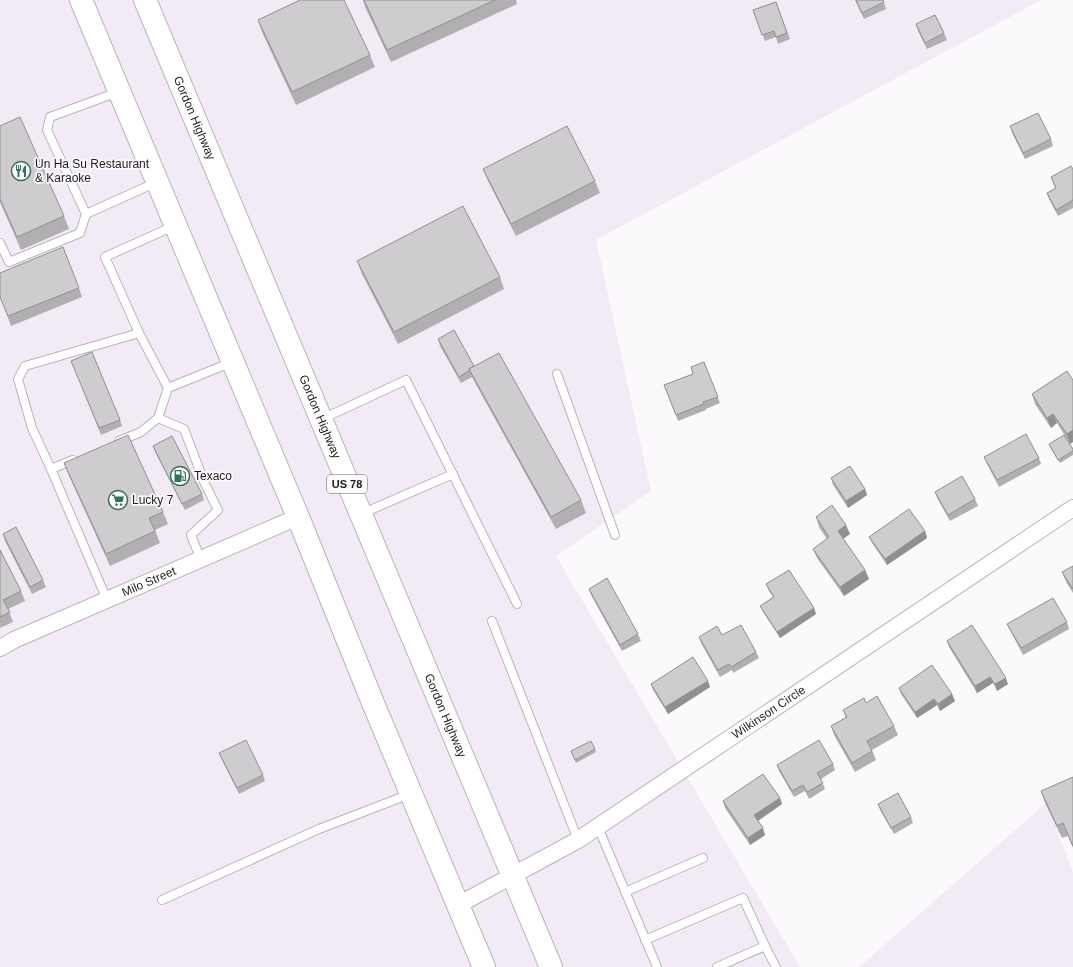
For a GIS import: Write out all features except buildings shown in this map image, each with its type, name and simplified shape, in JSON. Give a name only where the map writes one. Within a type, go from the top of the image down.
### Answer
[{"type":"highway","points":[[81,0],[233,361],[411,794],[484,967]]},
{"type":"highway","name":"Gordon Highway","points":[[145,0],[551,967]]},
{"type":"street","name":"Wilkinson Circle","points":[[458,905],[578,840],[1073,508]]},
{"type":"street","name":"Milo Street","points":[[0,648],[14,640],[298,518]]},
{"type":"lane","points":[[0,243],[10,262],[80,233],[86,214],[47,130],[50,117],[119,91]]},
{"type":"lane","points":[[86,214],[158,182]]},
{"type":"lane","points":[[114,443],[142,432],[158,418],[168,388],[139,332],[105,258],[176,225]]},
{"type":"lane","points":[[106,600],[51,469],[32,428],[18,379],[25,366],[139,332]]},
{"type":"lane","points":[[168,388],[233,361]]},
{"type":"lane","points":[[557,374],[614,535]]},
{"type":"lane","points":[[320,419],[406,380],[517,604]]},
{"type":"lane","points":[[158,418],[184,430],[205,484],[218,510],[191,535],[201,560]]},
{"type":"lane","points":[[51,469],[79,458]]},
{"type":"lane","points":[[360,515],[453,474]]},
{"type":"lane","points":[[492,621],[578,840]]},
{"type":"lane","points":[[162,900],[319,829],[411,794]]},
{"type":"lane","points":[[598,827],[657,967]]},
{"type":"lane","points":[[625,892],[703,858]]},
{"type":"lane","points":[[645,940],[743,898],[776,967]]},
{"type":"lane","points":[[717,967],[765,946]]},
{"type":"shaded area","points":[[0,0],[1041,0],[596,240],[651,491],[556,556],[800,967],[0,967]]},
{"type":"shaded area","points":[[1047,802],[1073,873],[1073,967],[859,967]]},
{"type":"place","name":"Un Ha Su Restaurant & Karaoke","points":[[21,171]]},
{"type":"place","name":"Texaco","points":[[180,476]]},
{"type":"place","name":"Lucky 7","points":[[118,500]]}]
